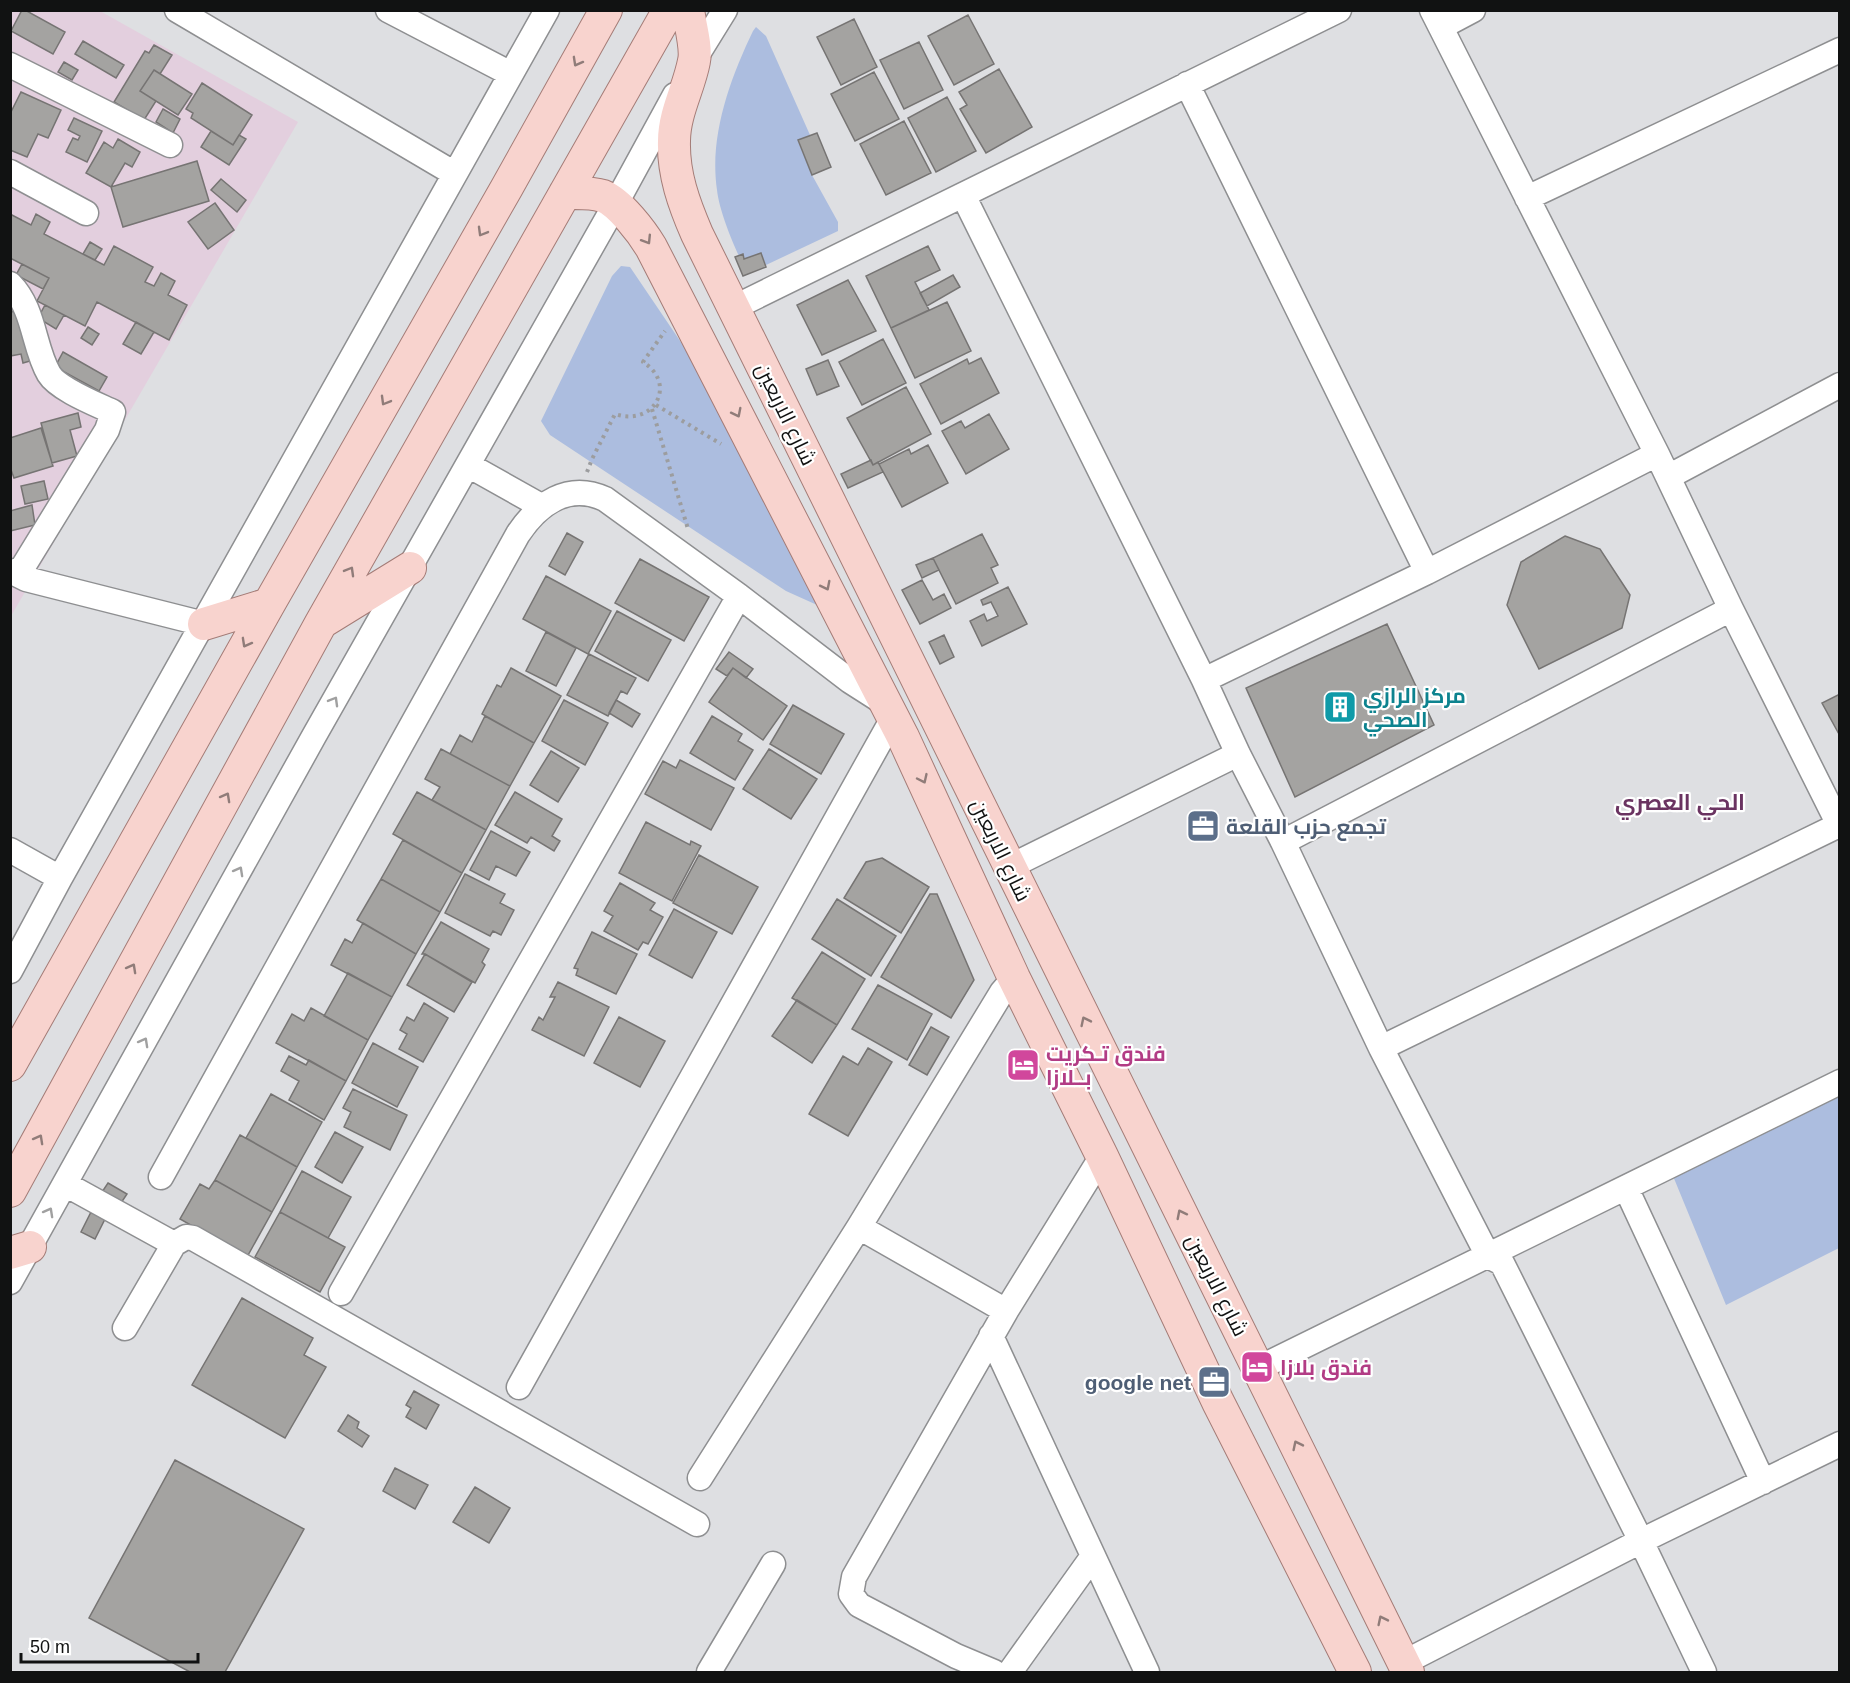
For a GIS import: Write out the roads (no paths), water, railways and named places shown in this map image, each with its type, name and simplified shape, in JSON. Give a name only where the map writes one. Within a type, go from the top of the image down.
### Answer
[{"type":"main road","points":[[10,1065],[268,603],[507,189],[606,10]]},
{"type":"main road","points":[[10,1191],[321,623],[669,10]]},
{"type":"main road","name":"شارع الاربعين","points":[[688,10],[695,58],[677,118],[674,140],[676,170],[686,208],[1160,1174],[1259,1368],[1406,1668]]},
{"type":"main road","name":"شارع الاربعين","points":[[565,193],[604,196],[641,230],[651,247],[894,720],[1014,978],[1102,1156],[1218,1402],[1355,1672]]},
{"type":"main road","points":[[321,623],[410,568]]},
{"type":"main road","points":[[204,624],[268,603]]},
{"type":"main road","points":[[894,720],[939,722]]},
{"type":"street","points":[[177,10],[455,174]]},
{"type":"street","points":[[388,10],[511,74]]},
{"type":"street","points":[[10,971],[60,878],[548,10]]},
{"type":"street","points":[[10,1282],[20,1250],[65,1184],[615,205],[695,58],[725,10]]},
{"type":"street","points":[[734,308],[1339,10]]},
{"type":"street","points":[[1381,1048],[1839,826],[1731,609],[1658,454],[1437,19],[1473,10]]},
{"type":"street","points":[[1527,198],[1839,50]]},
{"type":"street","points":[[10,65],[170,145]]},
{"type":"street","points":[[1187,84],[1427,572]]},
{"type":"street","points":[[10,172],[86,213]]},
{"type":"street","points":[[963,195],[1204,680],[1381,1048],[1488,1256],[1502,1263],[1704,1672]]},
{"type":"street","points":[[10,285],[25,305],[50,375],[62,385],[112,412],[107,430],[14,573],[26,579],[84,595],[204,624]]},
{"type":"street","points":[[1668,477],[1839,385]]},
{"type":"street","points":[[1204,680],[1427,572],[1658,454]]},
{"type":"street","points":[[468,465],[541,506]]},
{"type":"street","points":[[160,1177],[527,520],[541,506],[561,497],[580,493],[594,494],[605,499],[739,596],[849,681],[894,720],[519,1387]]},
{"type":"street","points":[[341,1293],[739,596]]},
{"type":"street","points":[[1283,842],[1731,609]]},
{"type":"street","points":[[1009,867],[1238,754]]},
{"type":"street","points":[[10,850],[60,878]]},
{"type":"street","points":[[700,1478],[859,1227],[1002,992],[1014,978]]},
{"type":"street","points":[[1259,1368],[1839,1082]]},
{"type":"street","points":[[994,1672],[951,1664],[859,1605],[851,1594],[854,1577],[991,1336],[1102,1156]]},
{"type":"street","points":[[65,1184],[174,1244]]},
{"type":"street","points":[[1626,1188],[1762,1482]]},
{"type":"street","points":[[859,1227],[1006,1311]]},
{"type":"street","points":[[125,1328],[174,1244],[186,1237],[193,1238],[697,1524]]},
{"type":"street","points":[[991,1336],[1147,1672]]},
{"type":"street","points":[[1406,1668],[1641,1541],[1839,1444]]},
{"type":"street","points":[[1010,1672],[1093,1556]]},
{"type":"street","points":[[709,1672],[773,1564]]},
{"type":"place","name":"مركز الرازي الصحي","points":[[1340,707]]},
{"type":"place","name":"تجمع حزب القلعة","points":[[1203,826]]},
{"type":"place","name":"فندق تـكريت بــلازا","points":[[1023,1065]]},
{"type":"place","name":"فندق بلازا","points":[[1257,1367]]},
{"type":"place","name":"google net","points":[[1214,1382]]},
{"type":"district","name":"الحي العصري","points":[[1680,802]]}]
